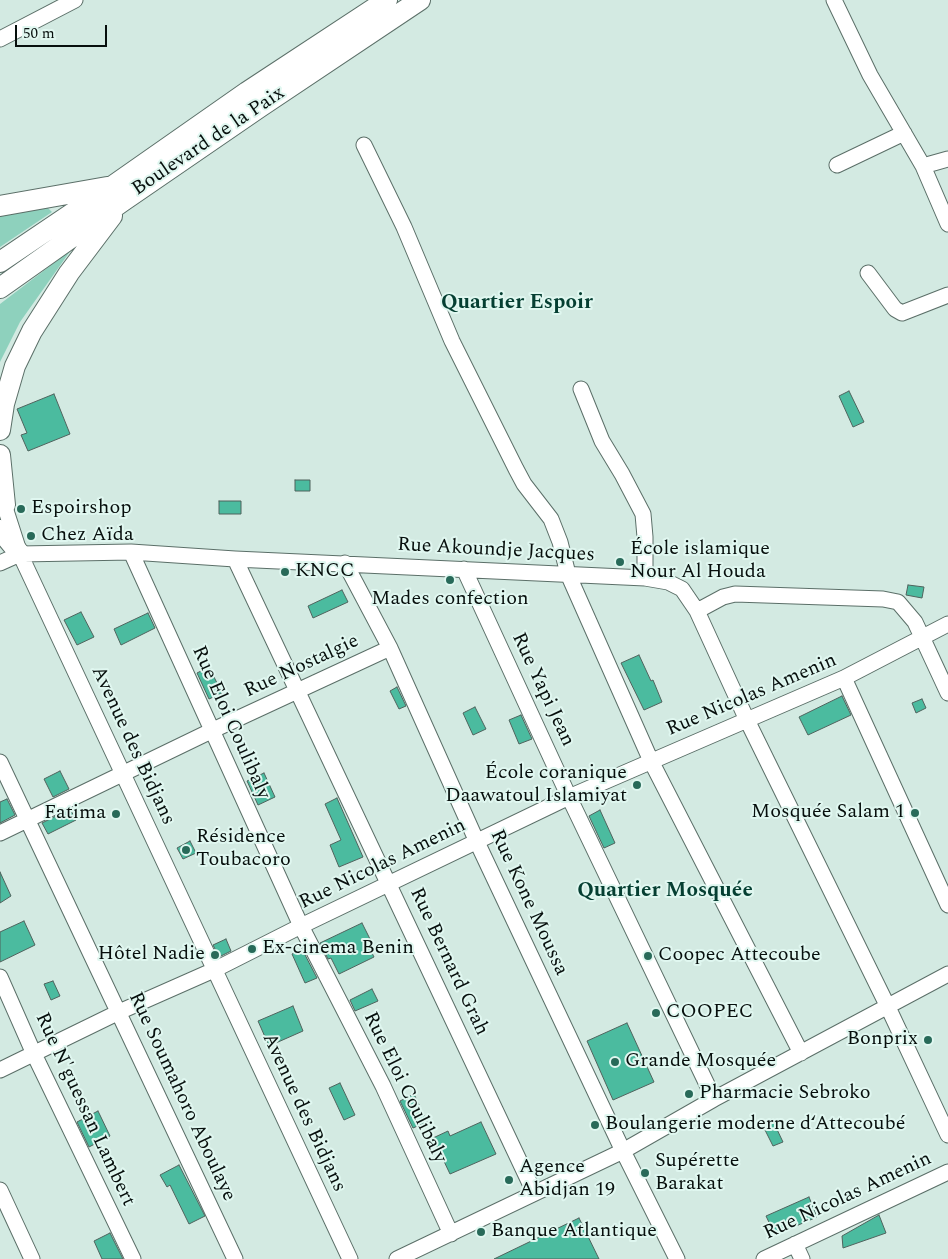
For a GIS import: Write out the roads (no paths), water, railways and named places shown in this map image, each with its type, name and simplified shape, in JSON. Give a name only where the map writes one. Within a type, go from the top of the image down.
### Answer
[{"type":"main road","name":"Boulevard de la Paix","points":[[0,288],[247,92],[387,0]]},
{"type":"main road","name":"Boulevard de la Paix","points":[[0,262],[118,193],[420,0]]},
{"type":"main road","points":[[0,206],[118,193]]},
{"type":"main road","points":[[0,430],[8,371],[118,193]]},
{"type":"main road","points":[[0,455],[2,498]]},
{"type":"main road","points":[[0,530],[20,554]]},
{"type":"street","points":[[0,39],[75,0]]},
{"type":"street","points":[[834,0],[870,75],[923,166],[948,224]]},
{"type":"street","points":[[837,165],[904,133]]},
{"type":"street","points":[[364,145],[404,227],[452,342],[524,484],[551,519],[560,542],[568,574],[652,761],[801,1053]]},
{"type":"street","points":[[923,166],[948,158]]},
{"type":"street","points":[[868,273],[895,309],[902,313],[948,295]]},
{"type":"street","points":[[582,389],[602,441],[644,514],[645,578]]},
{"type":"street","name":"Avenue des Bidjans","points":[[2,498],[20,554],[350,1259]]},
{"type":"street","name":"Rue Akoundje Jacques","points":[[0,563],[20,554],[132,552],[235,559],[645,578],[668,582],[682,589],[697,612],[747,720],[887,1005],[948,1135]]},
{"type":"street","name":"Rue Eloi Coulibaly","points":[[132,552],[211,731],[301,926],[383,1086],[451,1234]]},
{"type":"street","name":"Rue Bernard Grah","points":[[235,559],[534,1192]]},
{"type":"street","name":"Rue Kone Moussa","points":[[346,563],[390,648],[477,842],[676,1259]]},
{"type":"street","name":"Rue Yapi Jean","points":[[464,569],[569,798],[714,1099]]},
{"type":"street","points":[[697,612],[723,597],[735,594],[883,599],[898,602],[916,622],[948,693]]},
{"type":"street","name":"Rue Nicolas Amenin","points":[[0,1070],[119,1012],[214,970],[301,926],[569,798],[844,678],[948,624]]},
{"type":"street","name":"Rue Nostalgie","points":[[0,833],[211,731],[390,648]]},
{"type":"street","points":[[844,678],[948,906]]},
{"type":"street","name":"Rue Soumahoro Aboulaye","points":[[0,762],[235,1259]]},
{"type":"street","points":[[397,1259],[623,1151],[714,1099],[948,974]]},
{"type":"street","name":"Rue N'guessan Lambert","points":[[0,977],[34,1054],[133,1259]]},
{"type":"street","name":"Rue Nicolas Amenin","points":[[764,1259],[948,1172]]},
{"type":"street","points":[[0,1190],[32,1259]]},
{"type":"street","points":[[796,1244],[802,1259]]},
{"type":"place","name":"Espoirshop","points":[[21,509]]},
{"type":"place","name":"Chez Aïda","points":[[31,536]]},
{"type":"place","name":"École islamique Nour Al Houda","points":[[620,562]]},
{"type":"place","name":"KNCC","points":[[285,572]]},
{"type":"place","name":"Mades confection","points":[[450,580]]},
{"type":"place","name":"École coranique Daawatoul Islamiyat","points":[[637,785]]},
{"type":"place","name":"Mosquée Salam 1","points":[[915,813]]},
{"type":"place","name":"Fatima","points":[[116,814]]},
{"type":"place","name":"Résidence Toubacoro","points":[[186,850]]},
{"type":"place","name":"Ex-cinema Benin","points":[[252,949]]},
{"type":"place","name":"Hôtel Nadie","points":[[215,955]]},
{"type":"place","name":"Coopec Attecoube","points":[[648,956]]},
{"type":"place","name":"COOPEC","points":[[656,1013]]},
{"type":"place","name":"Bonprix","points":[[928,1040]]},
{"type":"place","name":"Grande Mosquée","points":[[615,1062]]},
{"type":"place","name":"Pharmacie Sebroko","points":[[689,1094]]},
{"type":"place","name":"Boulangerie moderne d‘Attecoubé","points":[[595,1125]]},
{"type":"place","name":"Supérette Barakat","points":[[645,1173]]},
{"type":"place","name":"Agence Abidjan 19","points":[[509,1180]]},
{"type":"place","name":"Banque Atlantique","points":[[481,1232]]},
{"type":"district","name":"Quartier Espoir","points":[[517,304]]},
{"type":"district","name":"Quartier Mosquée","points":[[665,892]]}]
